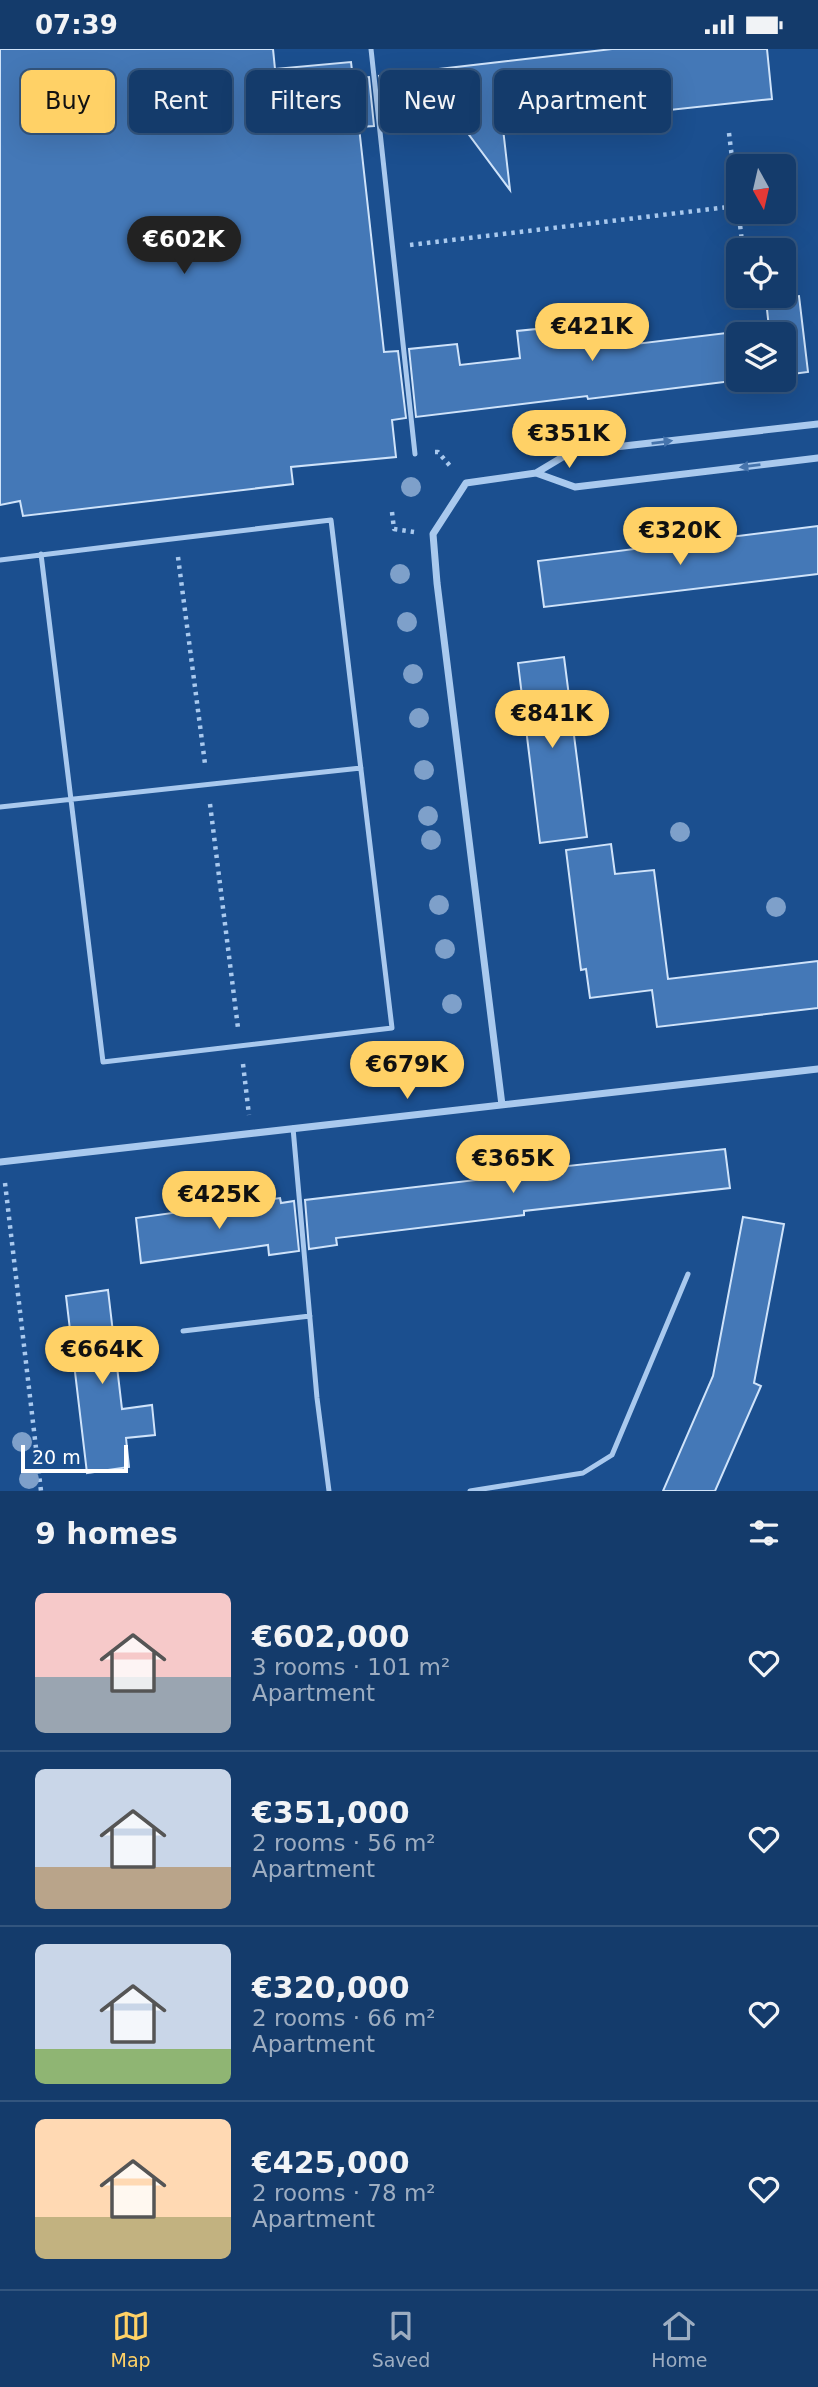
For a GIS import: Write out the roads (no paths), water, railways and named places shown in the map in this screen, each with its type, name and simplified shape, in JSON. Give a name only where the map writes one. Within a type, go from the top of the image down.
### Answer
[{"type":"street","points":[[502,1105],[436,583],[433,534],[466,483],[537,473],[570,452],[818,424]]},
{"type":"street","points":[[537,473],[575,487],[818,459]]},
{"type":"street","points":[[1,1162],[818,1069]]},
{"type":"lane","points":[[371,49],[415,454]]},
{"type":"lane","points":[[0,559],[41,554],[176,538],[331,520],[392,1028],[103,1062],[41,554]]},
{"type":"lane","points":[[0,807],[361,768]]},
{"type":"lane","points":[[293,1128],[317,1398],[329,1491]]},
{"type":"lane","points":[[470,1491],[583,1473],[612,1455],[688,1274]]},
{"type":"lane","points":[[184,1331],[310,1316]]}]
